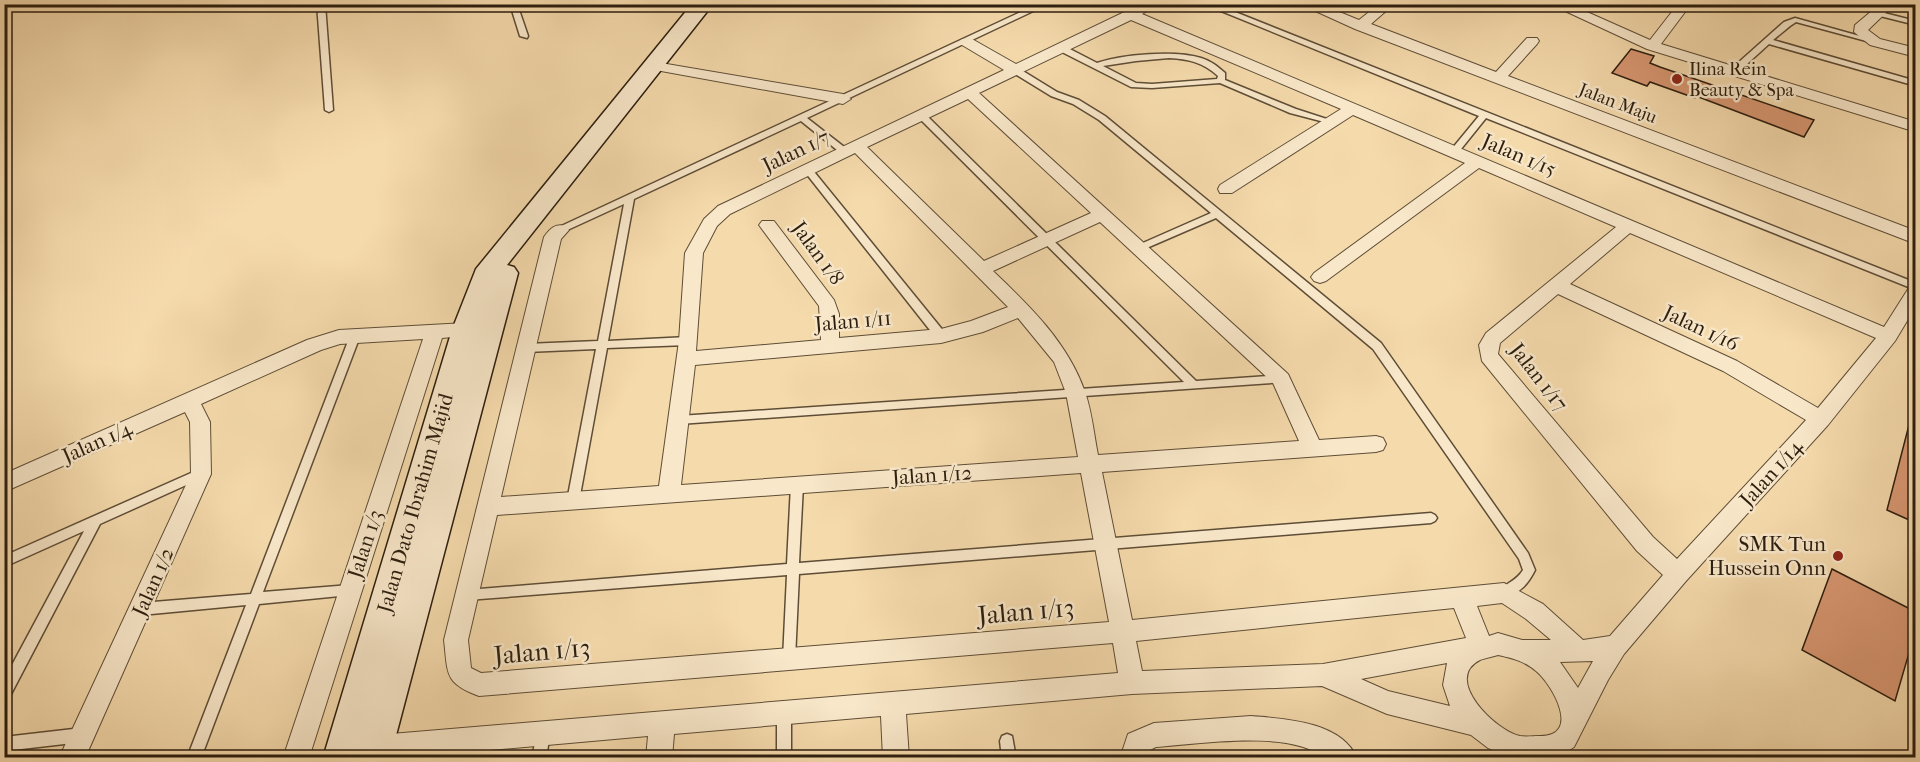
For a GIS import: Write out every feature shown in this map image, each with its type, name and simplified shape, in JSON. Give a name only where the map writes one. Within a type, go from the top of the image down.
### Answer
[{"type":"street","name":"Jalan Dato Ibrahim Majid","points":[[357,753],[466,330],[485,275],[703,4]]},
{"type":"street","name":"Jalan 1/7","points":[[669,494],[679,420],[694,253],[710,223],[724,210],[1153,4]]},
{"type":"street","name":"Jalan Maju","points":[[1306,4],[1916,238]]},
{"type":"street","points":[[1360,26],[1388,4]]},
{"type":"street","points":[[1556,4],[1652,46],[1916,127]]},
{"type":"street","points":[[1652,46],[1685,4]]},
{"type":"street","points":[[1884,9],[1860,28],[1865,36],[1916,53]]},
{"type":"street","name":"Jalan 1/15","points":[[1132,15],[1888,336]]},
{"type":"street","points":[[1498,79],[1532,41]]},
{"type":"street","points":[[967,42],[1015,70]]},
{"type":"street","points":[[655,66],[843,99]]},
{"type":"street","points":[[969,92],[1281,379],[1313,449]]},
{"type":"street","points":[[1226,189],[1352,109]]},
{"type":"street","points":[[851,149],[982,269],[1021,309],[1062,359],[1076,393],[1131,684]]},
{"type":"street","points":[[1320,278],[1477,162]]},
{"type":"street","points":[[982,269],[1102,215]]},
{"type":"street","name":"Jalan 1/8","points":[[768,225],[828,305],[830,345]]},
{"type":"street","name":"Jalan 1/17","points":[[1628,226],[1493,338],[1488,345],[1489,357],[1645,544],[1678,574]]},
{"type":"street","points":[[467,595],[553,237],[560,230]]},
{"type":"street","name":"Jalan Dato Ibrahim Majid","points":[[357,753],[505,273],[502,256]]},
{"type":"street","name":"Jalan 1/16","points":[[1558,286],[1730,366],[1821,419]]},
{"type":"street","name":"Jalan 1/14","points":[[1573,723],[1599,672],[1616,646],[1678,574],[1821,419],[1888,336],[1916,289]]},
{"type":"street","name":"Jalan 1/11","points":[[686,350],[830,345],[941,336],[976,327],[1021,309]]},
{"type":"street","name":"Jalan 1/4","points":[[4,484],[314,345],[339,337],[466,330]]},
{"type":"street","name":"Jalan 1/3","points":[[296,758],[435,331]]},
{"type":"street","name":"Jalan 1/2","points":[[72,758],[201,474],[200,422],[189,400]]},
{"type":"street","name":"Jalan 1/12","points":[[487,507],[1376,444]]},
{"type":"street","points":[[1504,593],[1530,606],[1561,630],[1578,652]]},
{"type":"street","name":"Jalan 1/13","points":[[467,595],[456,640],[460,674],[479,685],[1121,632],[1504,593]]},
{"type":"street","points":[[1462,598],[1480,646]]},
{"type":"street","points":[[357,753],[419,750],[543,733],[1131,684],[1323,675],[1498,644],[1517,648],[1578,652],[1616,646]]},
{"type":"street","points":[[1480,646],[1467,653],[1459,663],[1455,677],[1456,692],[1463,709],[1475,724],[1505,745],[1540,754],[1561,742],[1569,734],[1573,723],[1572,705],[1566,688],[1553,671],[1536,657],[1517,648]]},
{"type":"street","points":[[1323,675],[1388,702],[1475,724]]},
{"type":"street","points":[[893,704],[896,758]]},
{"type":"street","points":[[659,758],[662,723]]},
{"type":"street","points":[[1133,758],[1137,743],[1154,735],[1251,728],[1287,730],[1325,742],[1344,758]]},
{"type":"lane","points":[[321,4],[329,110]]},
{"type":"lane","points":[[513,4],[524,36]]},
{"type":"lane","points":[[560,230],[1045,4]]},
{"type":"lane","points":[[1207,4],[1916,289]]},
{"type":"lane","points":[[1884,9],[1916,23]]},
{"type":"lane","points":[[1733,72],[1770,42],[1790,22],[1800,20],[1865,36]]},
{"type":"lane","points":[[1770,42],[1916,84]]},
{"type":"lane","points":[[1061,48],[1134,85],[1143,87],[1221,81],[1293,111],[1332,122]]},
{"type":"lane","points":[[1096,66],[1107,62],[1182,56],[1212,65],[1222,75],[1221,81]]},
{"type":"lane","points":[[1015,70],[1054,94],[1090,110],[1377,346],[1524,557],[1529,570],[1523,581],[1504,593]]},
{"type":"lane","points":[[921,115],[1050,240],[1194,385]]},
{"type":"lane","points":[[1454,152],[1484,115]]},
{"type":"lane","points":[[802,118],[851,149]]},
{"type":"lane","points":[[808,170],[941,336]]},
{"type":"lane","points":[[573,501],[630,196]]},
{"type":"lane","points":[[1139,248],[1217,214]]},
{"type":"lane","points":[[194,758],[355,336]]},
{"type":"lane","points":[[526,348],[602,345],[686,350]]},
{"type":"lane","points":[[679,420],[1281,379]]},
{"type":"lane","points":[[4,562],[201,474]]},
{"type":"lane","points":[[789,659],[798,485]]},
{"type":"lane","points":[[467,595],[1431,518]]},
{"type":"lane","points":[[4,694],[94,522]]},
{"type":"lane","points":[[141,609],[350,590]]},
{"type":"lane","points":[[784,713],[784,758]]},
{"type":"lane","points":[[539,758],[543,733]]},
{"type":"lane","points":[[4,744],[82,735]]},
{"type":"lane","points":[[1007,741],[1009,758]]},
{"type":"building","points":[[1631,49],[1654,56],[1650,63],[1660,67],[1814,120],[1804,137],[1696,96],[1695,98],[1650,82],[1647,86],[1612,73]]},
{"type":"building","points":[[1910,421],[1916,421],[1916,523],[1887,510]]},
{"type":"building","points":[[1832,569],[1916,612],[1916,629],[1895,701],[1802,650]]},
{"type":"place","name":"Ilina Rein Beauty & Spa","points":[[1677,79]]},
{"type":"place","name":"SMK Tun Hussein Onn","points":[[1838,556]]}]
